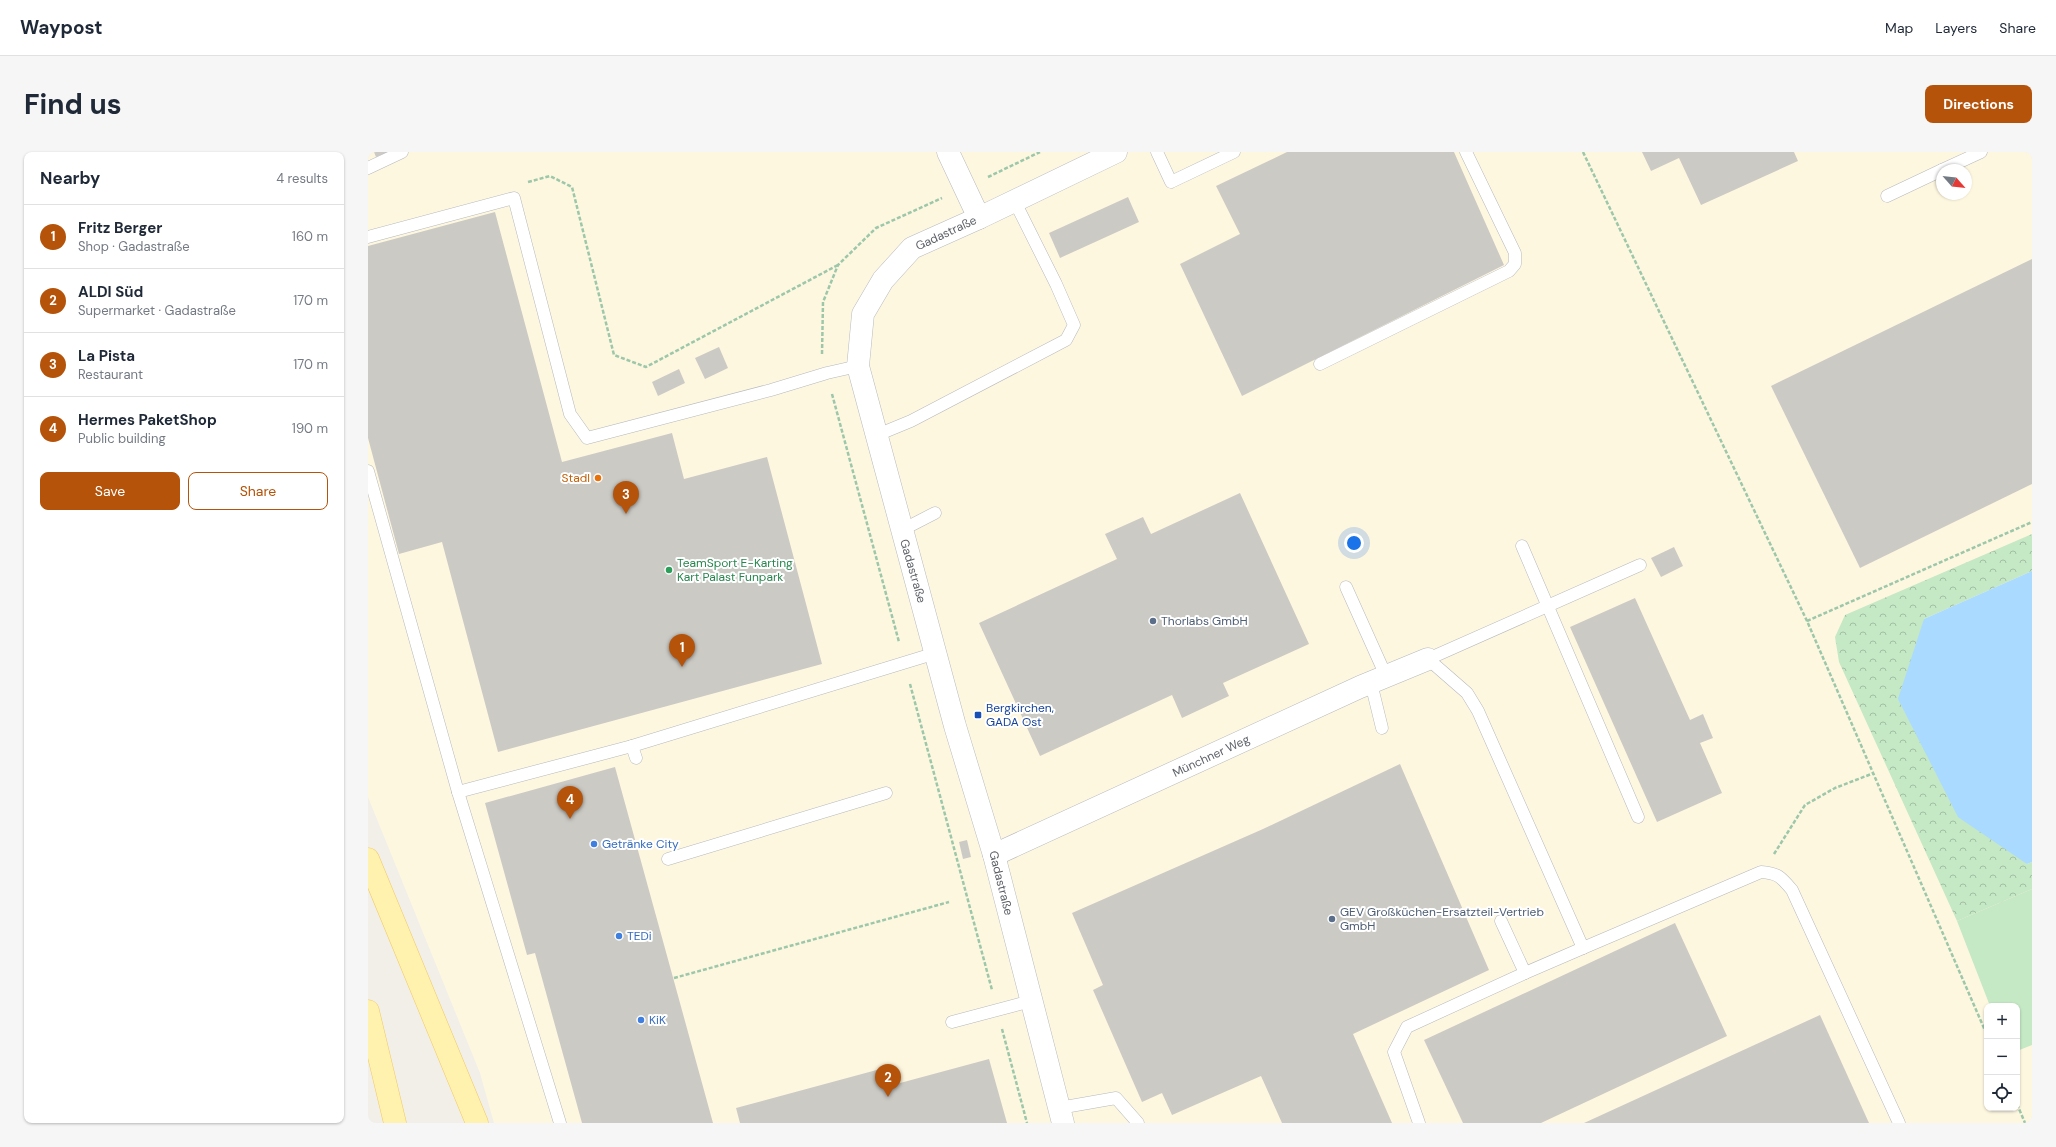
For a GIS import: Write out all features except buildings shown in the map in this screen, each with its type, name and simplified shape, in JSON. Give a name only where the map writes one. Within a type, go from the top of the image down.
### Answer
[{"type":"main road","points":[[368,859],[477,1123]]},
{"type":"main road","points":[[368,1011],[394,1123]]},
{"type":"street","points":[[948,152],[979,218]]},
{"type":"street","name":"Gadastraße","points":[[1061,1115],[994,855],[936,654],[858,366],[863,314],[883,280],[912,248],[979,218],[1116,152]]},
{"type":"street","name":"Münchner Weg","points":[[994,855],[1428,659]]},
{"type":"lane","points":[[368,168],[402,152]]},
{"type":"lane","points":[[1157,152],[1171,182],[1234,152]]},
{"type":"lane","points":[[1320,364],[1509,271],[1515,264],[1515,253],[1466,152]]},
{"type":"lane","points":[[1955,164],[1981,152]]},
{"type":"lane","points":[[1887,196],[1936,173]]},
{"type":"lane","points":[[368,237],[514,198],[570,414],[587,438],[858,366]]},
{"type":"lane","points":[[877,435],[911,422],[1066,340],[1074,325],[1056,284],[1014,200]]},
{"type":"lane","points":[[368,470],[458,792],[560,1123]]},
{"type":"lane","points":[[902,530],[934,513]]},
{"type":"lane","points":[[1522,546],[1638,817]]},
{"type":"lane","points":[[1583,948],[1478,711],[1467,693],[1428,659],[1640,565]]},
{"type":"lane","points":[[1346,587],[1379,680],[1382,728]]},
{"type":"lane","points":[[458,792],[632,746],[936,654]]},
{"type":"lane","points":[[632,746],[636,758]]},
{"type":"lane","points":[[668,859],[886,794]]},
{"type":"lane","points":[[1419,1123],[1394,1052],[1406,1026],[1583,948],[1764,872],[1772,872],[1782,878],[1792,890],[1899,1123]]},
{"type":"lane","points":[[1501,921],[1525,973]]},
{"type":"lane","points":[[952,1022],[1031,1001]]},
{"type":"lane","points":[[1061,1115],[1116,1098],[1138,1123]]},
{"type":"path","points":[[1583,152],[1808,621],[1984,1028]]},
{"type":"path","points":[[527,182],[550,176],[572,187],[614,355],[646,367],[838,265]]},
{"type":"path","points":[[1808,621],[2032,522]]},
{"type":"path","points":[[1764,872],[1787,832],[1805,805],[1835,788],[1874,773]]},
{"type":"path","points":[[674,978],[949,902]]},
{"type":"path","points":[[2020,1111],[2025,1123]]},
{"type":"shaded area","points":[[368,152],[2032,152],[2032,1123],[494,1123],[480,1073],[368,797]]},
{"type":"green space","points":[[2032,534],[2032,571],[1924,619],[2027,864],[2032,862],[2032,889],[1957,921],[1839,662],[1835,637],[1845,615]]},
{"type":"green space","points":[[2032,889],[2032,1045],[2020,1050],[2020,1003],[1989,1003],[1957,921]]},
{"type":"water","points":[[2032,571],[2032,862],[2027,864],[1958,817],[1898,699],[1924,619]]},
{"type":"place","name":"Stadl","points":[[598,478]]},
{"type":"place","name":"La Pista","points":[[626,514]]},
{"type":"place","name":"TeamSport E-Karting Kart Palast Funpark","points":[[669,570]]},
{"type":"place","name":"Thorlabs GmbH","points":[[1153,621]]},
{"type":"place","name":"Fritz Berger","points":[[682,667]]},
{"type":"place","name":"Bergkirchen, GADA Ost","points":[[978,715]]},
{"type":"place","name":"Hermes PaketShop","points":[[570,819]]},
{"type":"place","name":"Getränke City","points":[[594,844]]},
{"type":"place","name":"GEV Großküchen-Ersatzteil-Vertrieb GmbH","points":[[1332,919]]},
{"type":"place","name":"TEDi","points":[[619,936]]},
{"type":"place","name":"KiK","points":[[641,1020]]},
{"type":"place","name":"ALDI Süd","points":[[888,1097]]}]
